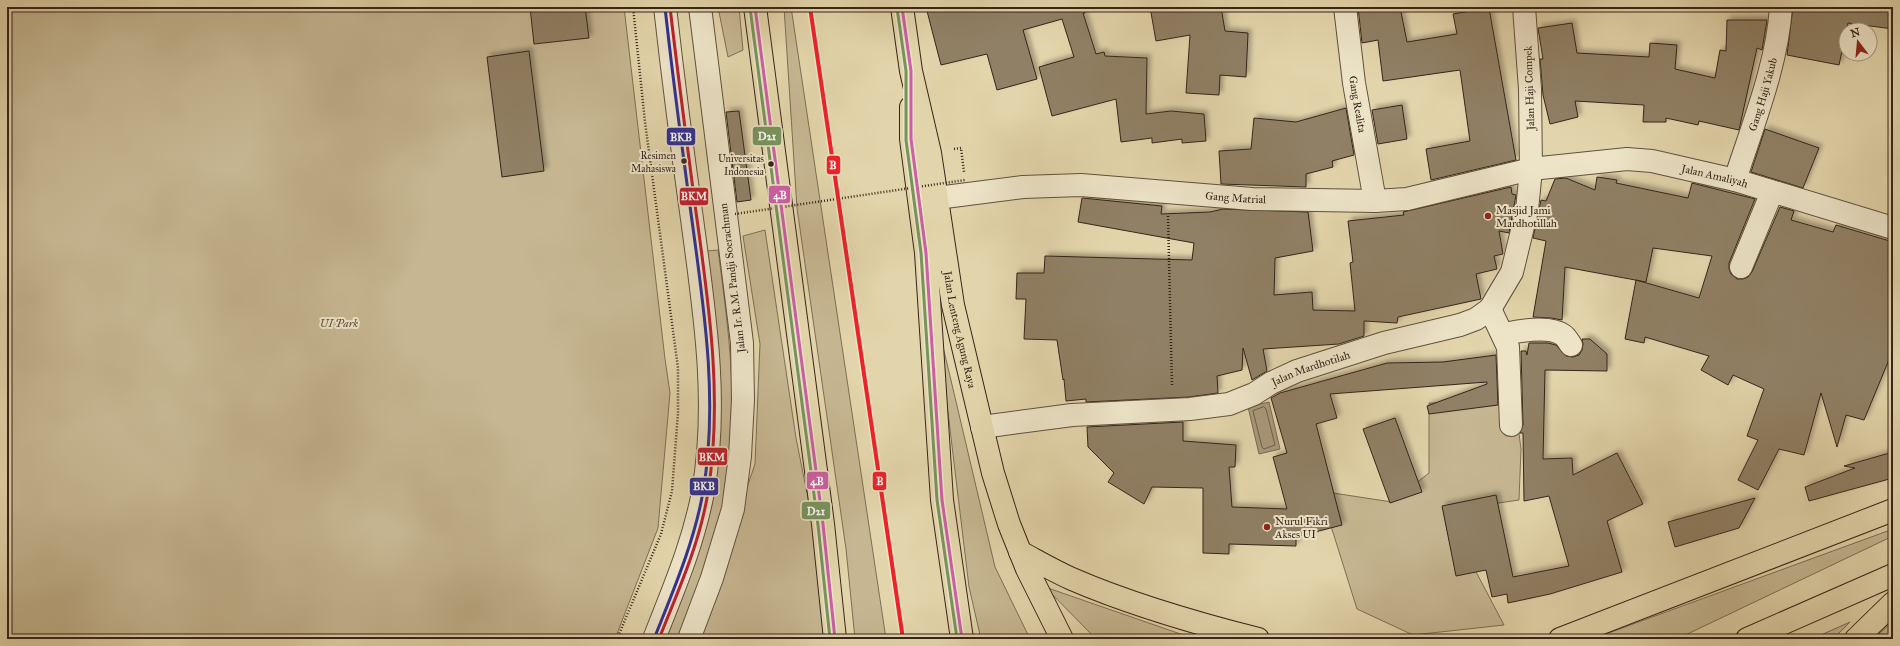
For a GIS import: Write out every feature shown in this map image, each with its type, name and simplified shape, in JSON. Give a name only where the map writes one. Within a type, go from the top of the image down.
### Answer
[{"type":"main road","points":[[755,7],[823,524],[835,639]]},
{"type":"main road","name":"Jalan Lenteng Agung Raya","points":[[902,7],[911,71],[930,153],[953,305],[995,480],[1009,524],[1020,552],[1062,639]]},
{"type":"main road","points":[[911,71],[911,139],[926,253],[942,500],[962,639]]},
{"type":"main road","points":[[1560,639],[1597,626],[1715,577],[1893,510]]},
{"type":"main road","points":[[1020,552],[1071,578],[1142,606],[1193,622],[1258,639]]},
{"type":"main road","points":[[1747,639],[1893,575]]},
{"type":"main road","points":[[1856,639],[1893,603]]},
{"type":"main road","points":[[1541,639],[1597,626]]},
{"type":"street","points":[[654,639],[691,547],[703,492],[710,424],[711,385],[706,330],[665,7]]},
{"type":"street","name":"Jalan Ir. R.M. Pandji Soerachman","points":[[689,639],[712,578],[733,509],[740,449],[743,400],[742,343],[700,7]]},
{"type":"street","name":"Gang Realita","points":[[1345,7],[1354,83],[1375,201]]},
{"type":"street","name":"Jalan Haji Compek","points":[[1524,7],[1530,89],[1531,169]]},
{"type":"street","name":"Gang Haji Yakub","points":[[1735,180],[1767,78],[1780,29],[1781,7]]},
{"type":"street","points":[[682,149],[716,142]]},
{"type":"street","name":"Jalan Amaliyah","points":[[1531,169],[1627,159],[1652,161],[1735,180],[1893,228]]},
{"type":"street","name":"Gang Matrial","points":[[937,198],[1053,185],[1082,185],[1168,194],[1304,201],[1375,201],[1408,199],[1531,169]]},
{"type":"street","name":"Jalan Mardhotilah","points":[[982,427],[1072,415],[1196,408],[1229,404],[1254,394],[1271,383],[1297,371],[1384,343],[1460,325],[1476,319],[1490,309],[1512,272],[1527,210],[1531,169]]},
{"type":"street","points":[[1740,267],[1772,192]]},
{"type":"street","points":[[1490,309],[1504,334],[1508,347],[1511,425]]},
{"type":"street","points":[[1504,334],[1523,330],[1555,331],[1564,335],[1571,345]]},
{"type":"path","points":[[617,639],[661,534],[672,491],[678,412],[678,368],[645,122],[634,7]]},
{"type":"path","points":[[735,214],[965,180],[960,148]]},
{"type":"path","points":[[1168,194],[1172,409]]},
{"type":"green space","name":"UI Park","points":[[7,7],[624,7],[670,393],[658,528],[615,639],[7,639]]},
{"type":"green space","points":[[718,7],[739,7],[743,50],[728,57]]},
{"type":"green space","points":[[784,7],[791,7],[886,639],[855,639],[846,549],[797,208]]},
{"type":"green space","points":[[765,230],[796,438],[821,563],[829,639],[694,639],[755,464],[760,344],[743,236]]},
{"type":"green space","points":[[718,250],[729,342],[732,403],[732,434],[725,495],[717,532],[699,586],[678,639],[663,639],[720,404],[718,341],[707,251]]},
{"type":"green space","points":[[937,321],[995,567],[1030,639],[981,639],[969,587]]},
{"type":"green space","points":[[1429,403],[1515,403],[1521,449],[1519,500],[1444,511],[1504,625],[1413,635],[1357,609],[1320,491],[1392,502],[1429,473]]},
{"type":"green space","points":[[1893,529],[1893,536],[1677,639],[1592,639]]},
{"type":"green space","points":[[1045,587],[1195,639],[1096,639]]},
{"type":"green space","points":[[1893,621],[1893,639],[1874,639]]},
{"type":"green space","points":[[1850,622],[1833,639],[1812,639]]},
{"type":"water","points":[[1269,402],[1280,449],[1259,454],[1248,407]]},
{"type":"building","points":[[530,7],[585,7],[589,38],[534,44]]},
{"type":"building","points":[[946,7],[1084,7],[1085,13],[1083,13],[1096,54],[1104,52],[1105,56],[1147,58],[1146,114],[1171,111],[1204,114],[1206,141],[1182,143],[1182,139],[1152,143],[1152,138],[1121,142],[1116,99],[1052,116],[1039,67],[1074,57],[1062,19],[1023,30],[1037,79],[997,90],[987,54],[941,65],[927,11]]},
{"type":"building","points":[[1150,7],[1221,7],[1225,31],[1248,33],[1246,77],[1220,75],[1219,95],[1186,93],[1190,35],[1156,41]]},
{"type":"building","points":[[1358,7],[1400,7],[1407,42],[1457,34],[1453,14],[1489,8],[1516,160],[1431,180],[1426,149],[1470,141],[1460,70],[1383,81],[1378,40],[1362,43]]},
{"type":"building","points":[[1793,7],[1893,7],[1893,29],[1878,27],[1878,22],[1838,22],[1839,65],[1787,55]]},
{"type":"building","points":[[1727,20],[1767,20],[1762,50],[1757,48],[1739,130],[1699,121],[1698,125],[1666,118],[1666,122],[1643,122],[1644,105],[1575,101],[1578,117],[1550,124],[1543,95],[1540,59],[1543,59],[1538,28],[1572,23],[1577,53],[1649,57],[1650,43],[1677,45],[1675,69],[1715,78],[1720,50],[1726,51]]},
{"type":"building","points":[[529,51],[544,171],[502,177],[487,57]]},
{"type":"building","points":[[1402,105],[1407,139],[1378,144],[1372,110]]},
{"type":"building","points":[[1346,108],[1354,155],[1332,161],[1333,167],[1306,174],[1306,187],[1221,184],[1219,151],[1251,149],[1254,118],[1296,122]]},
{"type":"building","points":[[739,111],[751,200],[737,202],[726,112]]},
{"type":"building","points":[[1765,129],[1819,148],[1803,188],[1751,172]]},
{"type":"building","points":[[1597,177],[1617,180],[1616,183],[1688,198],[1692,183],[1755,199],[1729,263],[1731,274],[1737,279],[1748,277],[1752,272],[1780,207],[1794,211],[1791,220],[1833,232],[1836,225],[1893,242],[1893,350],[1864,420],[1846,415],[1837,447],[1821,393],[1804,455],[1779,449],[1758,490],[1738,480],[1758,440],[1747,436],[1764,389],[1733,375],[1728,385],[1701,370],[1709,356],[1645,337],[1644,343],[1625,339],[1636,280],[1565,267],[1562,320],[1533,317],[1546,241],[1533,238],[1541,200],[1546,201],[1555,179],[1566,178],[1595,190]],"holes":[[[1653,248],[1712,256],[1699,298],[1637,280],[1646,282]]]},
{"type":"building","points":[[1511,187],[1512,194],[1516,195],[1509,233],[1499,231],[1503,254],[1494,256],[1497,269],[1476,274],[1481,299],[1398,317],[1397,323],[1364,321],[1364,336],[1339,344],[1263,349],[1267,371],[1252,380],[1243,348],[1242,370],[1217,376],[1218,393],[1189,397],[1086,402],[1086,399],[1066,401],[1064,379],[1063,380],[1057,340],[1024,339],[1026,299],[1016,299],[1017,273],[1044,273],[1045,256],[1192,260],[1194,243],[1078,222],[1082,198],[1162,206],[1161,214],[1210,212],[1223,209],[1308,212],[1313,251],[1275,258],[1274,295],[1312,292],[1313,310],[1355,311],[1350,263],[1353,262],[1348,221],[1404,215],[1403,212]]},
{"type":"building","points":[[1582,339],[1590,339],[1607,354],[1607,371],[1545,370],[1543,459],[1572,458],[1573,475],[1617,453],[1643,504],[1607,521],[1622,572],[1550,594],[1508,603],[1507,594],[1492,597],[1486,570],[1456,576],[1442,506],[1496,495],[1513,577],[1569,566],[1549,496],[1524,501],[1523,433],[1520,433],[1523,425],[1521,351],[1526,351],[1527,355],[1529,343],[1548,343],[1556,345],[1566,356],[1573,357],[1579,355],[1582,350]]},
{"type":"building","points":[[1496,355],[1498,405],[1429,414],[1427,406],[1487,384],[1487,382],[1330,394],[1337,418],[1316,424],[1342,525],[1296,537],[1296,546],[1229,544],[1229,554],[1203,553],[1203,488],[1152,487],[1144,504],[1108,482],[1114,473],[1088,447],[1087,427],[1183,422],[1183,441],[1236,445],[1235,467],[1229,467],[1232,507],[1287,509],[1273,457],[1287,453],[1271,398],[1280,393],[1387,363],[1443,362]]},
{"type":"building","points":[[1395,418],[1422,492],[1390,503],[1363,429]]},
{"type":"building","points":[[1893,452],[1893,478],[1809,501],[1805,487],[1855,468],[1844,466]]},
{"type":"building","points":[[1755,498],[1739,528],[1675,547],[1668,522]]},
{"type":"transit line","name":"BKB","points":[[654,639],[689,548],[699,511],[707,459],[710,393],[705,327],[665,7]]},
{"type":"transit line","name":"BKM","points":[[659,639],[688,567],[700,530],[708,492],[714,422],[714,387],[709,317],[670,7]]},
{"type":"transit line","name":"4B","points":[[755,7],[823,524],[835,639]]},
{"type":"transit line","name":"B","points":[[810,7],[903,639]]},
{"type":"transit line","name":"4B","points":[[902,7],[911,71],[911,139],[926,253],[942,500],[962,639]]},
{"type":"transit line","name":"D21","points":[[750,8],[818,525],[830,639]]},
{"type":"transit line","name":"D21","points":[[897,8],[906,71],[906,140],[921,253],[937,500],[957,639]]},
{"type":"place","name":"Resimen Mahasiswa","points":[[684,161]]},
{"type":"place","name":"Universitas Indonesia","points":[[771,164]]},
{"type":"place","name":"Masjid Jami Mardhotillah","points":[[1488,216]]},
{"type":"place","name":"Nurul Fikri Akses UI","points":[[1267,527]]}]
